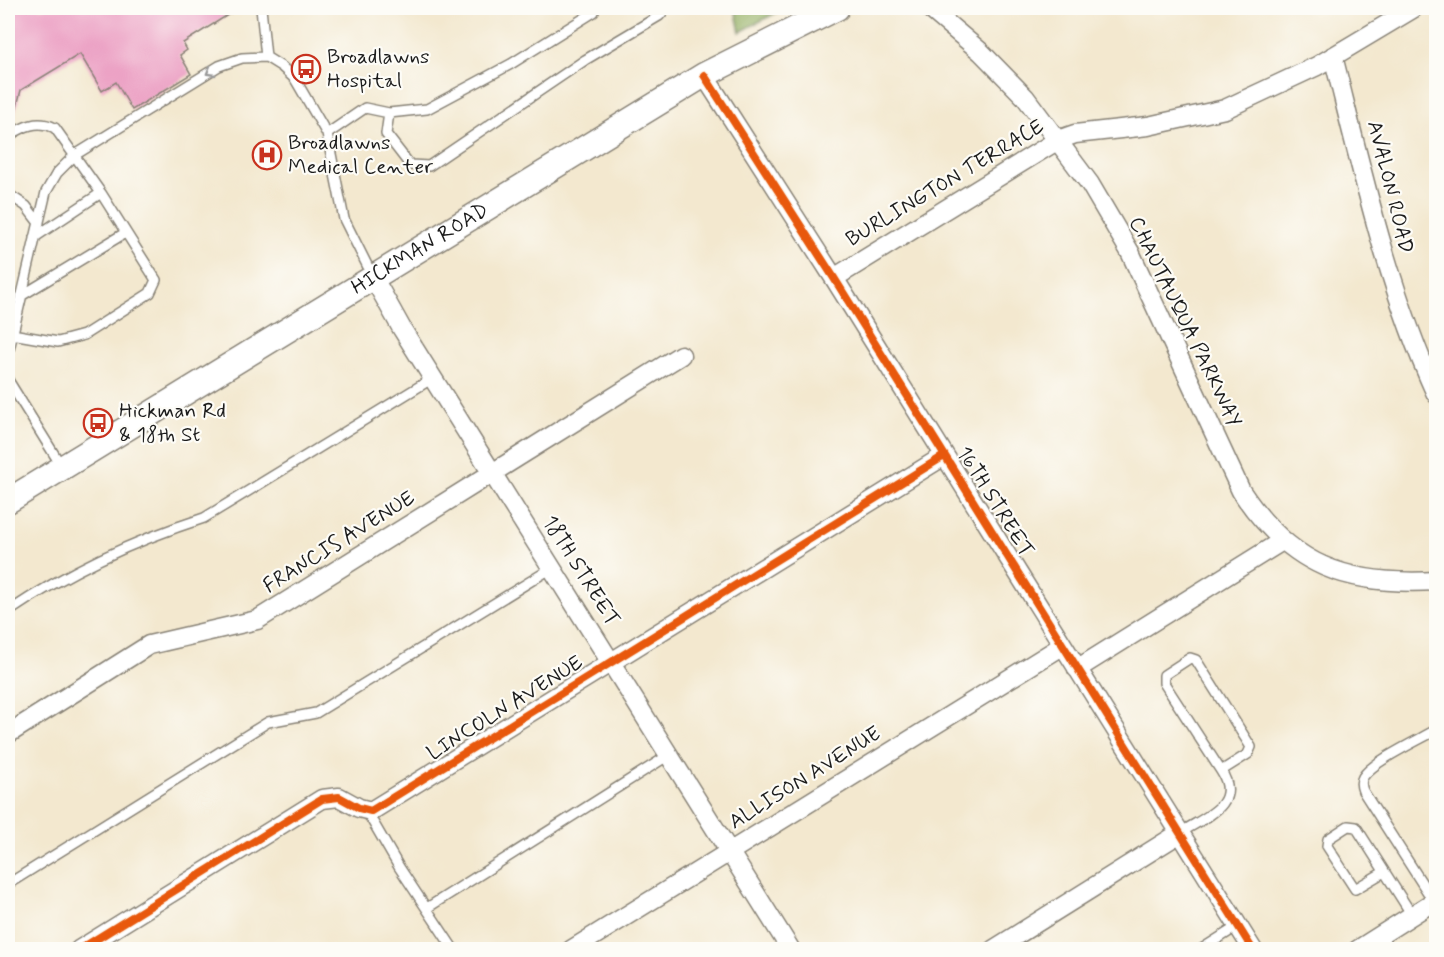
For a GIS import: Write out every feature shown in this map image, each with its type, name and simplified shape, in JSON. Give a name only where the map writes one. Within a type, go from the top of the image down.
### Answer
[{"type":"main road","name":"HICKMAN ROAD","points":[[8,501],[704,75],[837,8]]},
{"type":"street","name":"CHAUTAUQUA PARKWAY","points":[[929,8],[981,52],[1025,97],[1090,184],[1130,252],[1241,492],[1259,519],[1298,553],[1354,577],[1396,583],[1437,580]]},
{"type":"street","name":"BURLINGTON TERRACE","points":[[834,278],[1058,140],[1075,134],[1148,126],[1225,109],[1333,56],[1414,8]]},
{"type":"street","name":"AVALON ROAD","points":[[1333,56],[1385,261],[1412,341],[1437,394]]},
{"type":"street","name":"16TH STREET","points":[[704,75],[834,278],[1253,950]]},
{"type":"street","name":"18TH STREET","points":[[373,277],[433,378],[791,950]]},
{"type":"street","name":"FRANCIS AVENUE","points":[[8,734],[149,645],[257,620],[681,355]]},
{"type":"street","name":"LINCOLN AVENUE","points":[[366,810],[371,811],[944,456]]},
{"type":"street","points":[[1077,669],[1282,541]]},
{"type":"street","name":"ALLISON AVENUE","points":[[571,950],[1062,646]]},
{"type":"street","points":[[79,950],[322,800],[339,797],[366,810]]},
{"type":"street","points":[[993,950],[1180,833]]},
{"type":"street","points":[[1357,950],[1435,901]]},
{"type":"lane","points":[[261,8],[266,57]]},
{"type":"lane","points":[[390,113],[386,134],[410,165],[429,166],[585,60],[659,16],[666,8]]},
{"type":"lane","points":[[327,134],[364,108],[390,113],[427,109],[511,64],[595,9]]},
{"type":"lane","points":[[8,354],[46,192],[57,173],[75,155],[219,66],[242,58],[266,57],[295,79],[327,134],[344,219],[373,277]]},
{"type":"lane","points":[[8,136],[29,124],[45,123],[55,128],[101,193],[156,280],[150,293],[84,335],[58,342],[12,334]]},
{"type":"lane","points":[[35,237],[101,193]]},
{"type":"lane","points":[[8,194],[26,206],[39,223]]},
{"type":"lane","points":[[21,296],[125,233]]},
{"type":"lane","points":[[8,612],[94,563],[161,532],[204,518],[433,378]]},
{"type":"lane","points":[[8,380],[62,467]]},
{"type":"lane","points":[[8,884],[268,722],[316,713],[552,568]]},
{"type":"lane","points":[[1180,833],[1220,806],[1228,796],[1229,789],[1221,771],[1164,683],[1164,675],[1190,658],[1196,660],[1251,747],[1248,754],[1221,771]]},
{"type":"lane","points":[[1435,901],[1363,791],[1361,783],[1364,775],[1380,763],[1437,730]]},
{"type":"lane","points":[[427,908],[669,755]]},
{"type":"lane","points":[[366,810],[454,950]]},
{"type":"lane","points":[[1384,872],[1355,889],[1327,846],[1328,839],[1348,826],[1356,827],[1412,915]]},
{"type":"lane","points":[[1200,950],[1238,926]]},
{"type":"green space","points":[[735,8],[785,8],[740,32]]},
{"type":"building","points":[[8,8],[239,8],[183,43],[187,50],[180,55],[191,74],[132,110],[116,82],[102,91],[80,54],[21,90],[12,126],[8,125]]},
{"type":"cycle path","points":[[704,75],[834,278],[1253,950]]},
{"type":"cycle path","points":[[79,950],[322,799],[339,797],[359,808],[371,811],[944,456]]},
{"type":"place","name":"Broadlawns Hospital","points":[[306,69]]},
{"type":"place","name":"Broadlawns Medical Center","points":[[267,155]]},
{"type":"place","name":"Hickman Rd & 18th St","points":[[98,423]]}]
